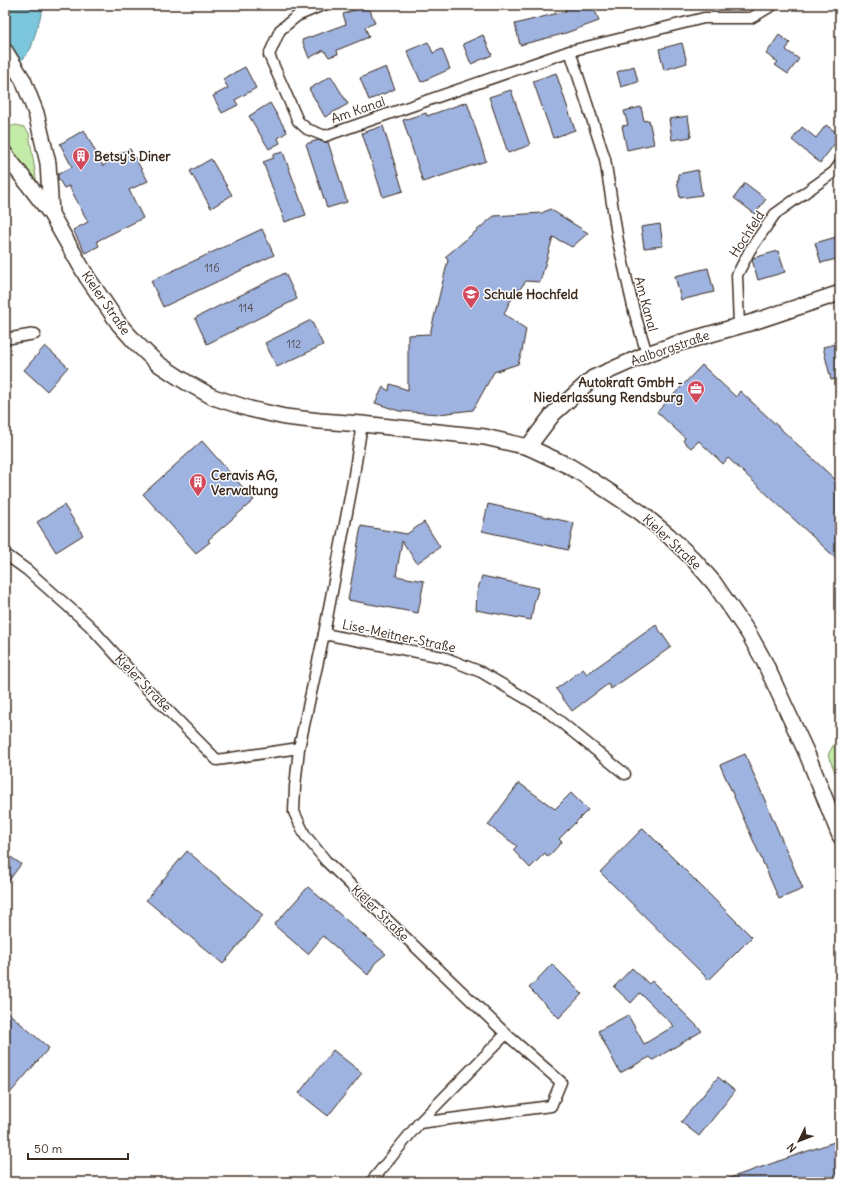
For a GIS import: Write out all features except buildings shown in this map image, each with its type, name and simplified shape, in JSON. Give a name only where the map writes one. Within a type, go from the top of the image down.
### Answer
[{"type":"main road","name":"Kieler Straße","points":[[5,51],[19,75],[36,113],[48,163],[51,214]]},
{"type":"main road","name":"Kieler Straße","points":[[5,154],[51,214],[87,277],[119,324],[157,363],[186,382],[213,397],[250,409],[284,417],[320,422],[362,424],[485,437],[528,447],[579,472],[640,512],[684,550],[714,583],[749,634],[764,661],[807,754],[840,836]]},
{"type":"main road","name":"Aalborgstraße","points":[[528,447],[553,414],[593,378],[647,354],[840,293]]},
{"type":"street","name":"Am Kanal","points":[[323,5],[298,16],[280,30],[269,55],[298,121],[307,128],[325,136],[570,51],[704,18],[751,18],[773,5]]},
{"type":"street","name":"Am Kanal","points":[[570,51],[605,159],[618,242],[634,311],[647,354]]},
{"type":"street","name":"Hochfeld","points":[[739,326],[737,275],[750,250],[775,214],[834,172],[840,164]]},
{"type":"street","points":[[5,339],[35,334]]},
{"type":"street","name":"Kieler Straße","points":[[362,424],[353,481],[324,634],[300,748],[295,787],[294,812],[305,835],[326,861],[506,1034],[561,1082],[552,1106],[419,1123]]},
{"type":"street","name":"Kieler Straße","points":[[5,554],[27,570],[89,625],[145,687],[217,760],[300,748]]},
{"type":"street","name":"Lise-Meitner-Straße","points":[[324,634],[443,657],[481,672],[547,711],[625,774]]},
{"type":"street","points":[[371,1182],[419,1123],[506,1034]]},
{"type":"green space","points":[[16,125],[24,127],[29,133],[37,184],[5,149],[6,131],[11,126]]},
{"type":"green space","points":[[840,733],[840,784],[828,755]]},
{"type":"water","points":[[5,5],[44,5],[31,48],[24,58],[5,68]]},
{"type":"place","name":"Betsy's Diner","points":[[81,171]]},
{"type":"place","name":"Schule Hochfeld","points":[[471,309]]},
{"type":"place","name":"Autokraft GmbH - Niederlassung Rendsburg","points":[[696,404]]},
{"type":"place","name":"Ceravis AG, Verwaltung","points":[[198,497]]}]
